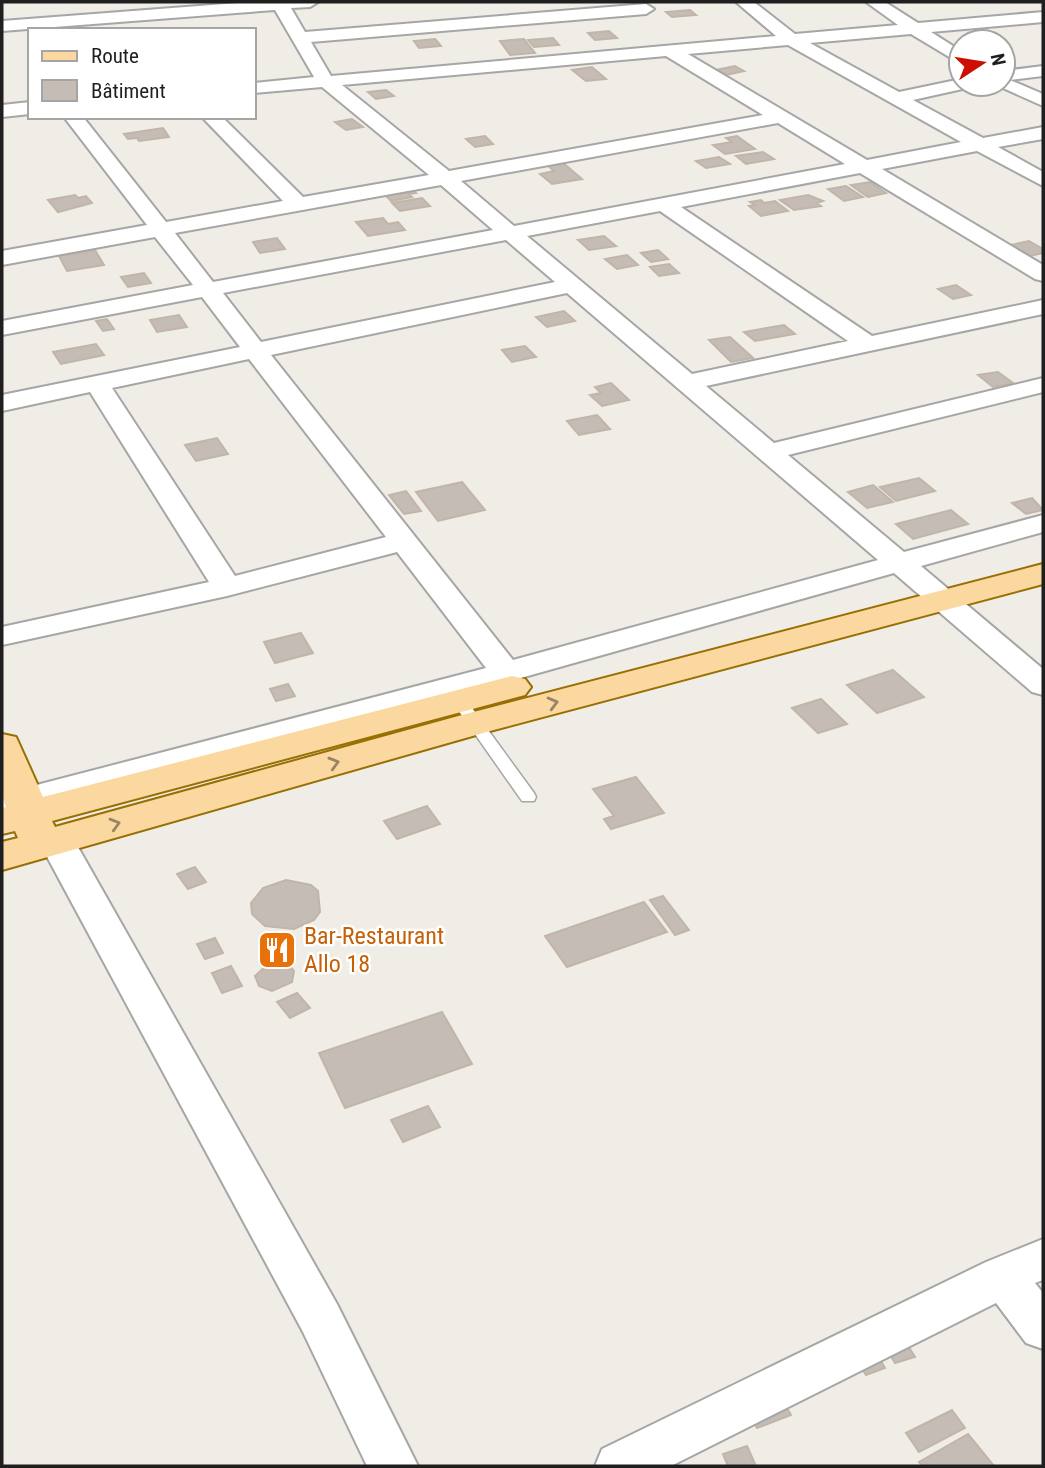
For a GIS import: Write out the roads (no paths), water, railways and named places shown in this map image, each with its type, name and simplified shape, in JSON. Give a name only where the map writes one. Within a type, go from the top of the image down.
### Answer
[{"type":"main road","points":[[937,593],[1043,554]]},
{"type":"main road","points":[[2,856],[25,821],[937,593],[1043,574]]},
{"type":"main road","points":[[2,746],[25,821]]},
{"type":"street","points":[[2,26],[310,2]]},
{"type":"street","points":[[744,2],[792,40],[1043,180]]},
{"type":"street","points":[[874,2],[947,51]]},
{"type":"street","points":[[279,3],[326,82],[443,176],[506,233],[937,593],[1043,685]]},
{"type":"street","points":[[300,38],[647,9]]},
{"type":"street","points":[[256,88],[672,42],[693,48],[1043,17]]},
{"type":"street","points":[[672,42],[782,117],[1043,274]]},
{"type":"street","points":[[1017,74],[1043,71]]},
{"type":"street","points":[[896,98],[947,87]]},
{"type":"street","points":[[1017,90],[1043,101]]},
{"type":"street","points":[[2,111],[28,108]]},
{"type":"street","points":[[3,256],[782,117]]},
{"type":"street","points":[[75,119],[506,671]]},
{"type":"street","points":[[213,119],[298,204]]},
{"type":"street","points":[[2,328],[1043,133]]},
{"type":"street","points":[[663,204],[868,344]]},
{"type":"street","points":[[2,403],[569,286]]},
{"type":"street","points":[[686,383],[1043,307]]},
{"type":"street","points":[[97,384],[227,587]]},
{"type":"street","points":[[769,452],[1043,385]]},
{"type":"street","points":[[393,1466],[320,1318],[25,821],[506,671],[1043,523]]},
{"type":"street","points":[[2,636],[227,587],[404,541]]},
{"type":"street","points":[[620,1466],[1022,1267],[1043,1328]]},
{"type":"lane","points":[[468,712],[528,797]]},
{"type":"place","name":"Bar-Restaurant Allo 18","points":[[277,950]]}]
